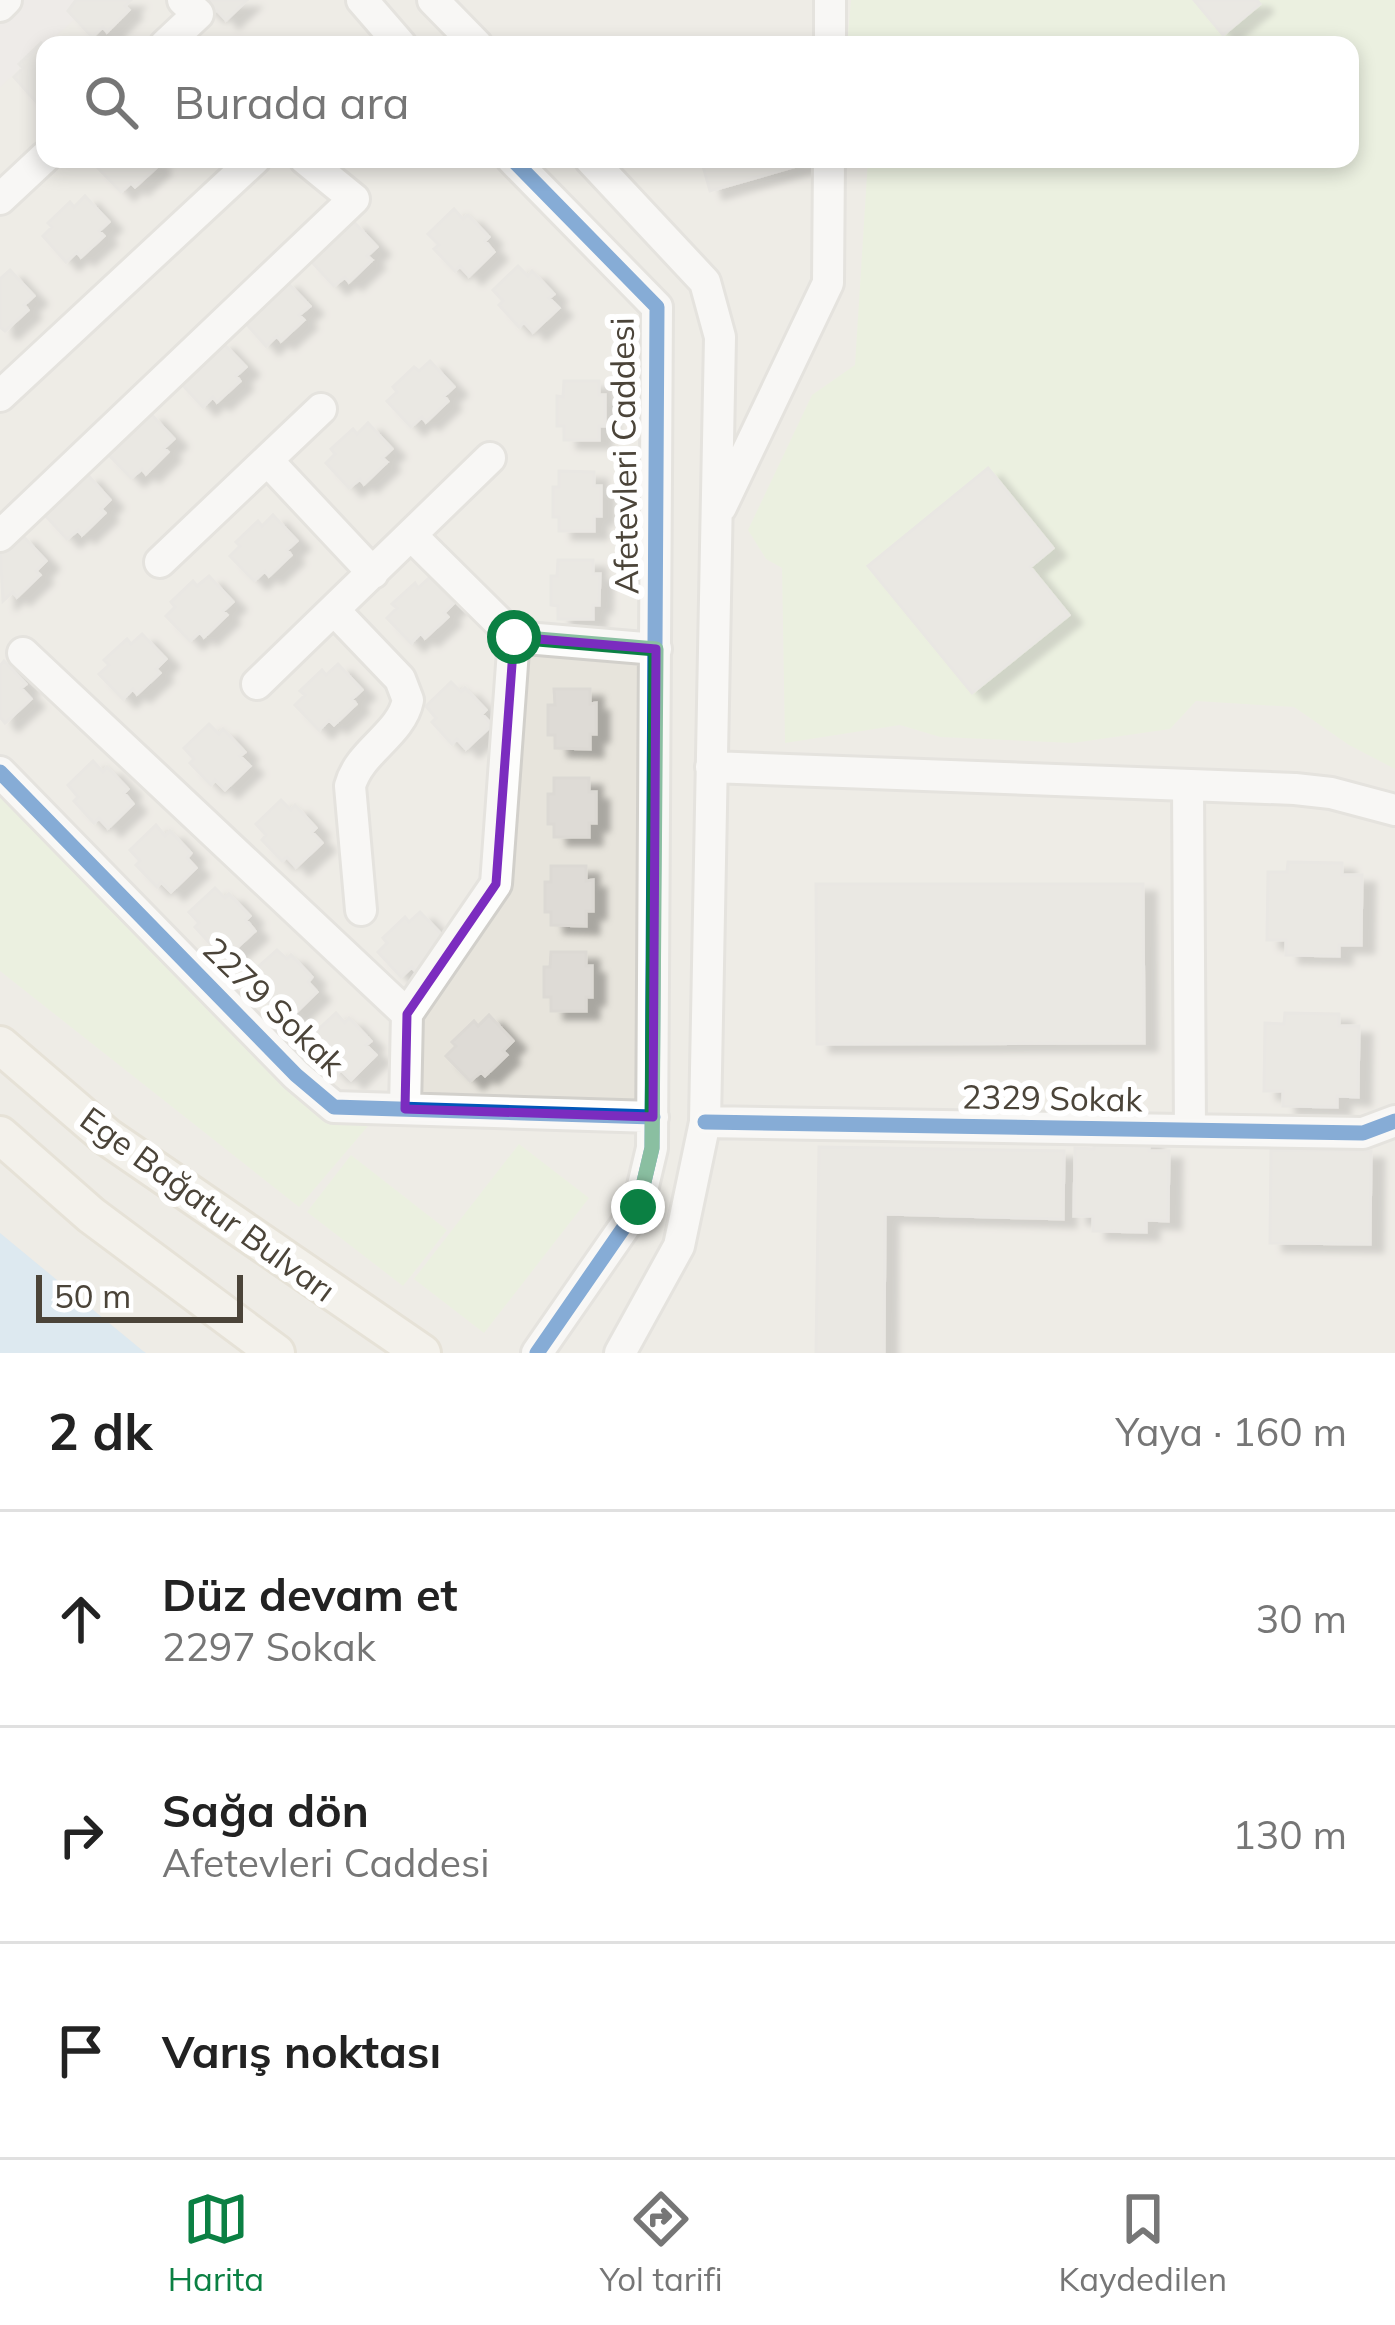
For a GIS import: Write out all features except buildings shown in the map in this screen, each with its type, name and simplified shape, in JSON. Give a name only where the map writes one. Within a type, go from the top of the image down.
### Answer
[{"type":"main road","name":"Ege Bağatur Bulvarı","points":[[0,1045],[106,1136],[422,1353]]},
{"type":"main road","points":[[0,1135],[92,1215],[276,1353]]},
{"type":"street","points":[[175,36],[198,14],[183,0]]},
{"type":"street","points":[[362,0],[393,36]]},
{"type":"street","points":[[433,0],[468,36]]},
{"type":"street","points":[[830,0],[830,36]]},
{"type":"street","points":[[0,199],[36,165]]},
{"type":"street","points":[[0,396],[245,168]]},
{"type":"street","points":[[0,536],[353,199],[317,168]]},
{"type":"street","name":"Afetevleri Caddesi","points":[[521,168],[657,307],[652,1148],[638,1207],[537,1353]]},
{"type":"street","points":[[598,168],[705,282],[720,337],[705,1122],[679,1246],[620,1353]]},
{"type":"street","points":[[716,519],[828,283],[829,168]]},
{"type":"street","points":[[160,562],[321,409]]},
{"type":"street","points":[[256,684],[490,458]]},
{"type":"street","points":[[268,461],[373,573]]},
{"type":"street","points":[[412,536],[514,637],[656,649]]},
{"type":"street","points":[[334,610],[400,679],[408,700],[401,718],[356,769],[350,786],[361,910]]},
{"type":"street","points":[[405,1108],[407,1014],[496,884],[514,637]]},
{"type":"street","points":[[23,652],[407,1014]]},
{"type":"street","points":[[711,767],[1331,793],[1395,810]]},
{"type":"street","name":"2279 Sokak","points":[[0,772],[296,1075],[334,1107],[652,1117]]},
{"type":"street","points":[[1188,785],[1190,1130]]},
{"type":"street","name":"2329 Sokak","points":[[705,1122],[1363,1133],[1395,1121]]},
{"type":"highlighted area","points":[[514,637],[656,649],[653,1117],[405,1109],[407,1014],[496,884]]},
{"type":"shaded area","points":[[0,0],[1395,0],[1395,1353],[0,1353]]},
{"type":"shaded area","points":[[0,0],[96,0],[56,36],[36,36],[36,54],[0,87]]},
{"type":"green space","points":[[851,0],[1395,0],[1395,769],[1349,745],[1294,707],[1196,701],[1170,729],[1073,743],[940,737],[900,725],[785,743],[782,568],[766,559],[748,530],[812,395],[855,365],[867,168],[1359,168],[1359,36],[848,36]]},
{"type":"green space","points":[[0,785],[319,1108],[368,1126],[299,1207],[0,971]]},
{"type":"green space","points":[[519,1144],[589,1198],[484,1333],[414,1279]]},
{"type":"green space","points":[[351,1155],[447,1230],[403,1286],[307,1212]]},
{"type":"water","points":[[0,1233],[143,1351],[146,1353],[0,1353]]},
{"type":"cycle path","points":[[521,168],[657,307],[652,1148],[638,1207],[537,1353]]},
{"type":"cycle path","points":[[0,772],[296,1075],[334,1107],[653,1117]]},
{"type":"cycle path","points":[[705,1122],[1363,1133],[1395,1121]]},
{"type":"route","points":[[514,637],[656,649],[652,1148],[638,1207]]}]
